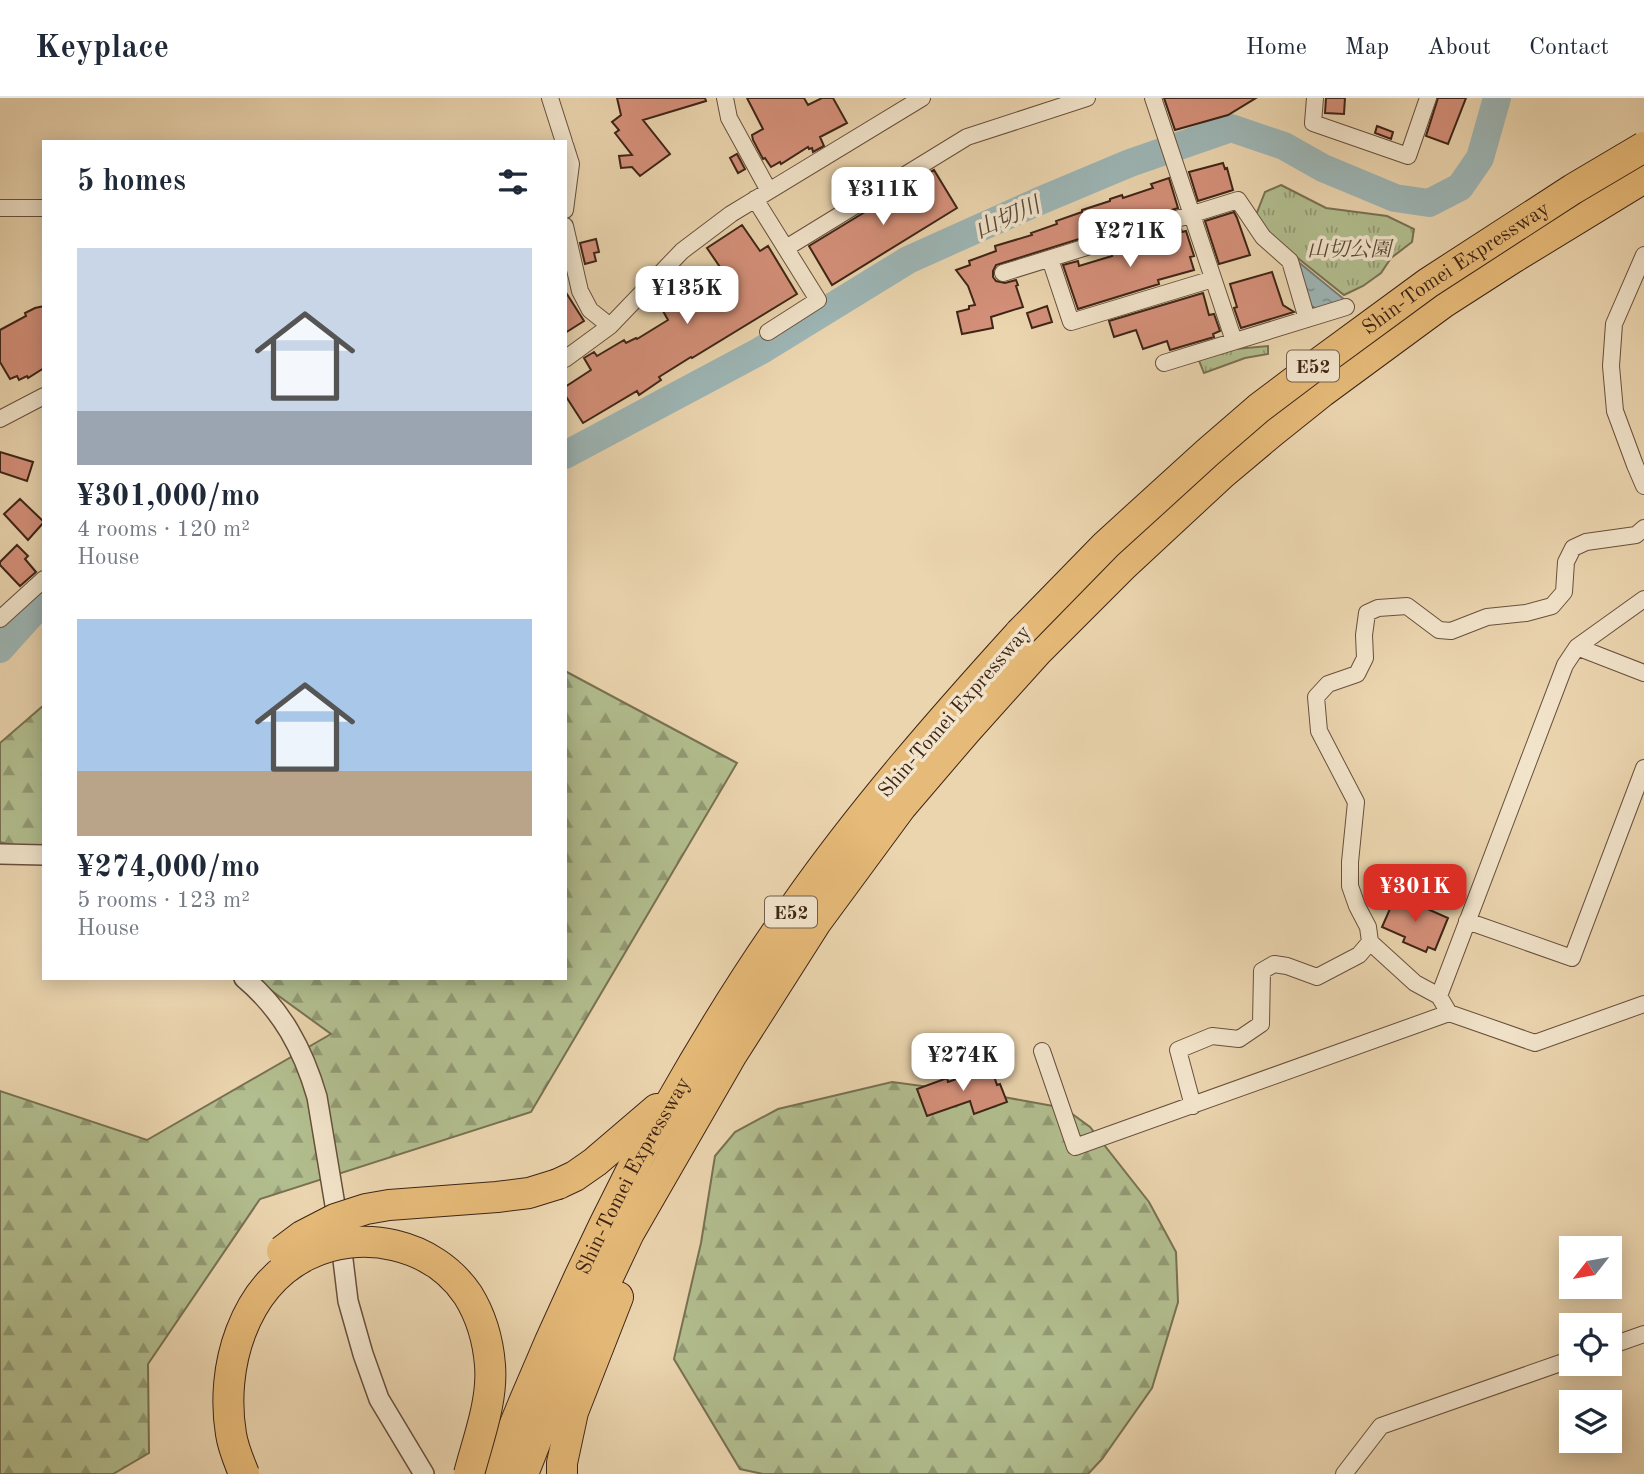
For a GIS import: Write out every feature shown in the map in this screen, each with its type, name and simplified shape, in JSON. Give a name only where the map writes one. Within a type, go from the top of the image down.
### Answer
[{"type":"highway","name":"Shin-Tomei Expressway","points":[[495,1474],[563,1311],[625,1232],[817,920],[901,807],[966,731],[1028,642],[1116,535],[1207,453],[1308,371],[1428,283],[1573,188],[1644,147]]},
{"type":"highway","name":"Shin-Tomei Expressway","points":[[523,1474],[625,1232],[632,1170],[712,1031],[758,960],[837,848],[948,712],[1028,642],[1124,565],[1222,474],[1322,392],[1443,303],[1644,178]]},
{"type":"highway","points":[[229,1474],[214,1413],[218,1356],[239,1303],[255,1279],[276,1256],[302,1236],[335,1219],[366,1209],[529,1193],[558,1184],[595,1162],[651,1115],[680,1086]]},
{"type":"highway","points":[[562,1474],[573,1412],[625,1232]]},
{"type":"highway","points":[[244,1474],[231,1436],[228,1411],[228,1383],[242,1327],[270,1283],[288,1268],[305,1256],[328,1246],[358,1241],[381,1242],[429,1258],[450,1275],[467,1294],[480,1317],[490,1367],[489,1396],[469,1474]]},
{"type":"street","points":[[550,98],[564,140]]},
{"type":"street","points":[[725,98],[729,118],[786,248],[818,300],[768,332]]},
{"type":"street","points":[[567,358],[610,326],[682,251],[731,214],[922,98]]},
{"type":"street","points":[[786,248],[967,137],[1087,98]]},
{"type":"street","points":[[1153,98],[1234,341]]},
{"type":"street","points":[[1315,98],[1313,123],[1408,156],[1428,98]]},
{"type":"street","points":[[1644,133],[1640,143],[1644,161]]},
{"type":"street","points":[[567,151],[571,164],[567,195]]},
{"type":"street","points":[[1003,273],[1238,200],[1262,237],[1290,261],[1307,319]]},
{"type":"street","points":[[0,208],[42,208]]},
{"type":"street","points":[[567,235],[580,291],[590,310],[610,326]]},
{"type":"street","points":[[1644,255],[1614,324],[1611,366],[1615,411],[1644,486]]},
{"type":"street","points":[[1050,259],[1071,322],[1213,279]]},
{"type":"street","points":[[1164,363],[1346,307]]},
{"type":"street","points":[[0,419],[42,397]]},
{"type":"street","points":[[1449,1013],[1439,996],[1415,983],[1370,942],[1368,928],[1350,886],[1356,802],[1319,731],[1316,697],[1328,684],[1357,674],[1365,658],[1367,613],[1378,608],[1407,606],[1439,630],[1451,631],[1487,617],[1526,613],[1552,606],[1564,592],[1566,562],[1573,548],[1587,542],[1636,535],[1644,528]]},
{"type":"street","points":[[0,620],[42,581]]},
{"type":"street","points":[[1439,996],[1564,665],[1577,647],[1644,599]]},
{"type":"street","points":[[1577,647],[1644,673]]},
{"type":"street","points":[[1467,921],[1572,958],[1644,768]]},
{"type":"street","points":[[0,854],[42,855]]},
{"type":"street","points":[[1193,1106],[1178,1050],[1212,1036],[1239,1039],[1261,1024],[1262,971],[1274,964],[1287,966],[1317,978],[1359,955],[1370,942]]},
{"type":"street","points":[[246,980],[271,1004],[288,1028],[311,1076],[317,1097],[340,1234],[348,1301],[363,1354],[379,1399],[424,1474]]},
{"type":"street","points":[[1042,1051],[1075,1147],[1449,1013],[1535,1042],[1644,1004]]},
{"type":"street","points":[[1622,1342],[1644,1334]]},
{"type":"street","points":[[1344,1474],[1381,1426],[1559,1364]]},
{"type":"green space","name":"山切公園","points":[[1281,185],[1326,208],[1387,216],[1414,229],[1412,242],[1391,258],[1381,273],[1344,295],[1274,239],[1256,215],[1265,192]]},
{"type":"green space","points":[[1268,346],[1268,354],[1245,358],[1204,373],[1198,358],[1224,350]]},
{"type":"green space","points":[[567,672],[737,763],[531,1112],[260,1199],[148,1364],[149,1453],[113,1474],[0,1474],[0,1091],[147,1140],[331,1034],[257,980],[567,980]]},
{"type":"green space","points":[[42,707],[42,853],[0,842],[0,743]]},
{"type":"green space","points":[[892,1082],[1064,1108],[1090,1127],[1149,1202],[1176,1252],[1178,1302],[1152,1388],[1102,1459],[1088,1474],[763,1474],[740,1469],[674,1359],[701,1243],[715,1156],[735,1132],[778,1109]]},
{"type":"water","points":[[1296,260],[1345,300],[1317,309],[1309,305]]},
{"type":"building","points":[[617,98],[705,98],[706,101],[643,120],[670,154],[640,176],[632,167],[621,168],[619,156],[632,155],[615,133],[619,130],[612,122],[621,115]]},
{"type":"building","points":[[747,98],[804,98],[808,105],[822,98],[833,98],[847,123],[820,137],[824,146],[813,152],[812,148],[808,147],[781,164],[780,162],[771,167],[765,158],[763,159],[753,140],[752,135],[763,129]]},
{"type":"building","points":[[1164,98],[1256,98],[1228,115],[1175,130]]},
{"type":"building","points":[[1326,98],[1345,98],[1344,114],[1325,113]]},
{"type":"building","points":[[1438,98],[1466,98],[1448,144],[1426,136]]},
{"type":"building","points":[[1377,126],[1393,132],[1391,139],[1375,133]]},
{"type":"building","points":[[737,154],[745,169],[738,173],[730,158]]},
{"type":"building","points":[[1223,163],[1233,190],[1198,201],[1189,172]]},
{"type":"building","points":[[934,170],[957,208],[832,285],[809,246]]},
{"type":"building","points":[[1169,178],[1178,208],[996,265],[993,277],[996,281],[1005,283],[1016,280],[1023,307],[991,317],[993,328],[962,334],[957,312],[975,305],[968,286],[956,270],[970,265],[969,261],[996,251],[995,246],[1032,235],[1031,233],[1057,224],[1056,221],[1110,199],[1122,195],[1123,198],[1153,188],[1151,184]]},
{"type":"building","points":[[1234,212],[1250,255],[1219,264],[1205,221]]},
{"type":"building","points":[[742,225],[760,251],[768,246],[797,294],[659,377],[661,380],[639,395],[637,391],[583,423],[567,398],[567,386],[591,370],[584,358],[594,352],[597,356],[624,340],[626,343],[637,339],[668,320],[663,311],[724,273],[707,248]]},
{"type":"building","points":[[1181,229],[1182,232],[1186,231],[1194,256],[1190,257],[1194,270],[1158,280],[1159,284],[1078,309],[1063,265],[1078,261],[1079,266],[1112,256],[1111,250]]},
{"type":"building","points":[[596,239],[599,252],[594,253],[596,261],[585,264],[580,243]]},
{"type":"building","points":[[1272,272],[1283,305],[1294,312],[1241,328],[1230,284]]},
{"type":"building","points":[[1203,293],[1209,315],[1214,314],[1220,331],[1213,334],[1214,337],[1170,350],[1167,341],[1143,349],[1136,330],[1114,337],[1109,321]]},
{"type":"building","points":[[567,294],[584,321],[567,332]]},
{"type":"building","points":[[42,306],[42,369],[28,378],[27,376],[19,380],[17,376],[10,379],[0,362],[0,330]]},
{"type":"building","points":[[1047,306],[1052,322],[1032,328],[1027,313]]},
{"type":"building","points":[[0,452],[33,462],[27,481],[0,472]]},
{"type":"building","points":[[20,499],[42,520],[42,524],[28,540],[4,514]]},
{"type":"building","points":[[17,545],[28,556],[25,559],[36,572],[20,586],[0,565]]},
{"type":"building","points":[[1396,895],[1448,918],[1435,950],[1428,947],[1426,952],[1403,942],[1405,937],[1382,927]]},
{"type":"building","points":[[991,1067],[1007,1102],[974,1114],[970,1101],[927,1116],[917,1089],[947,1078],[948,1082]]},
{"type":"waterway","name":"山切川","points":[[567,454],[760,351],[908,260],[1130,163],[1231,128],[1284,146],[1323,168],[1395,198],[1429,203],[1460,187],[1480,158],[1497,98]]},
{"type":"waterway","name":"山切川","points":[[0,649],[42,602]]}]
